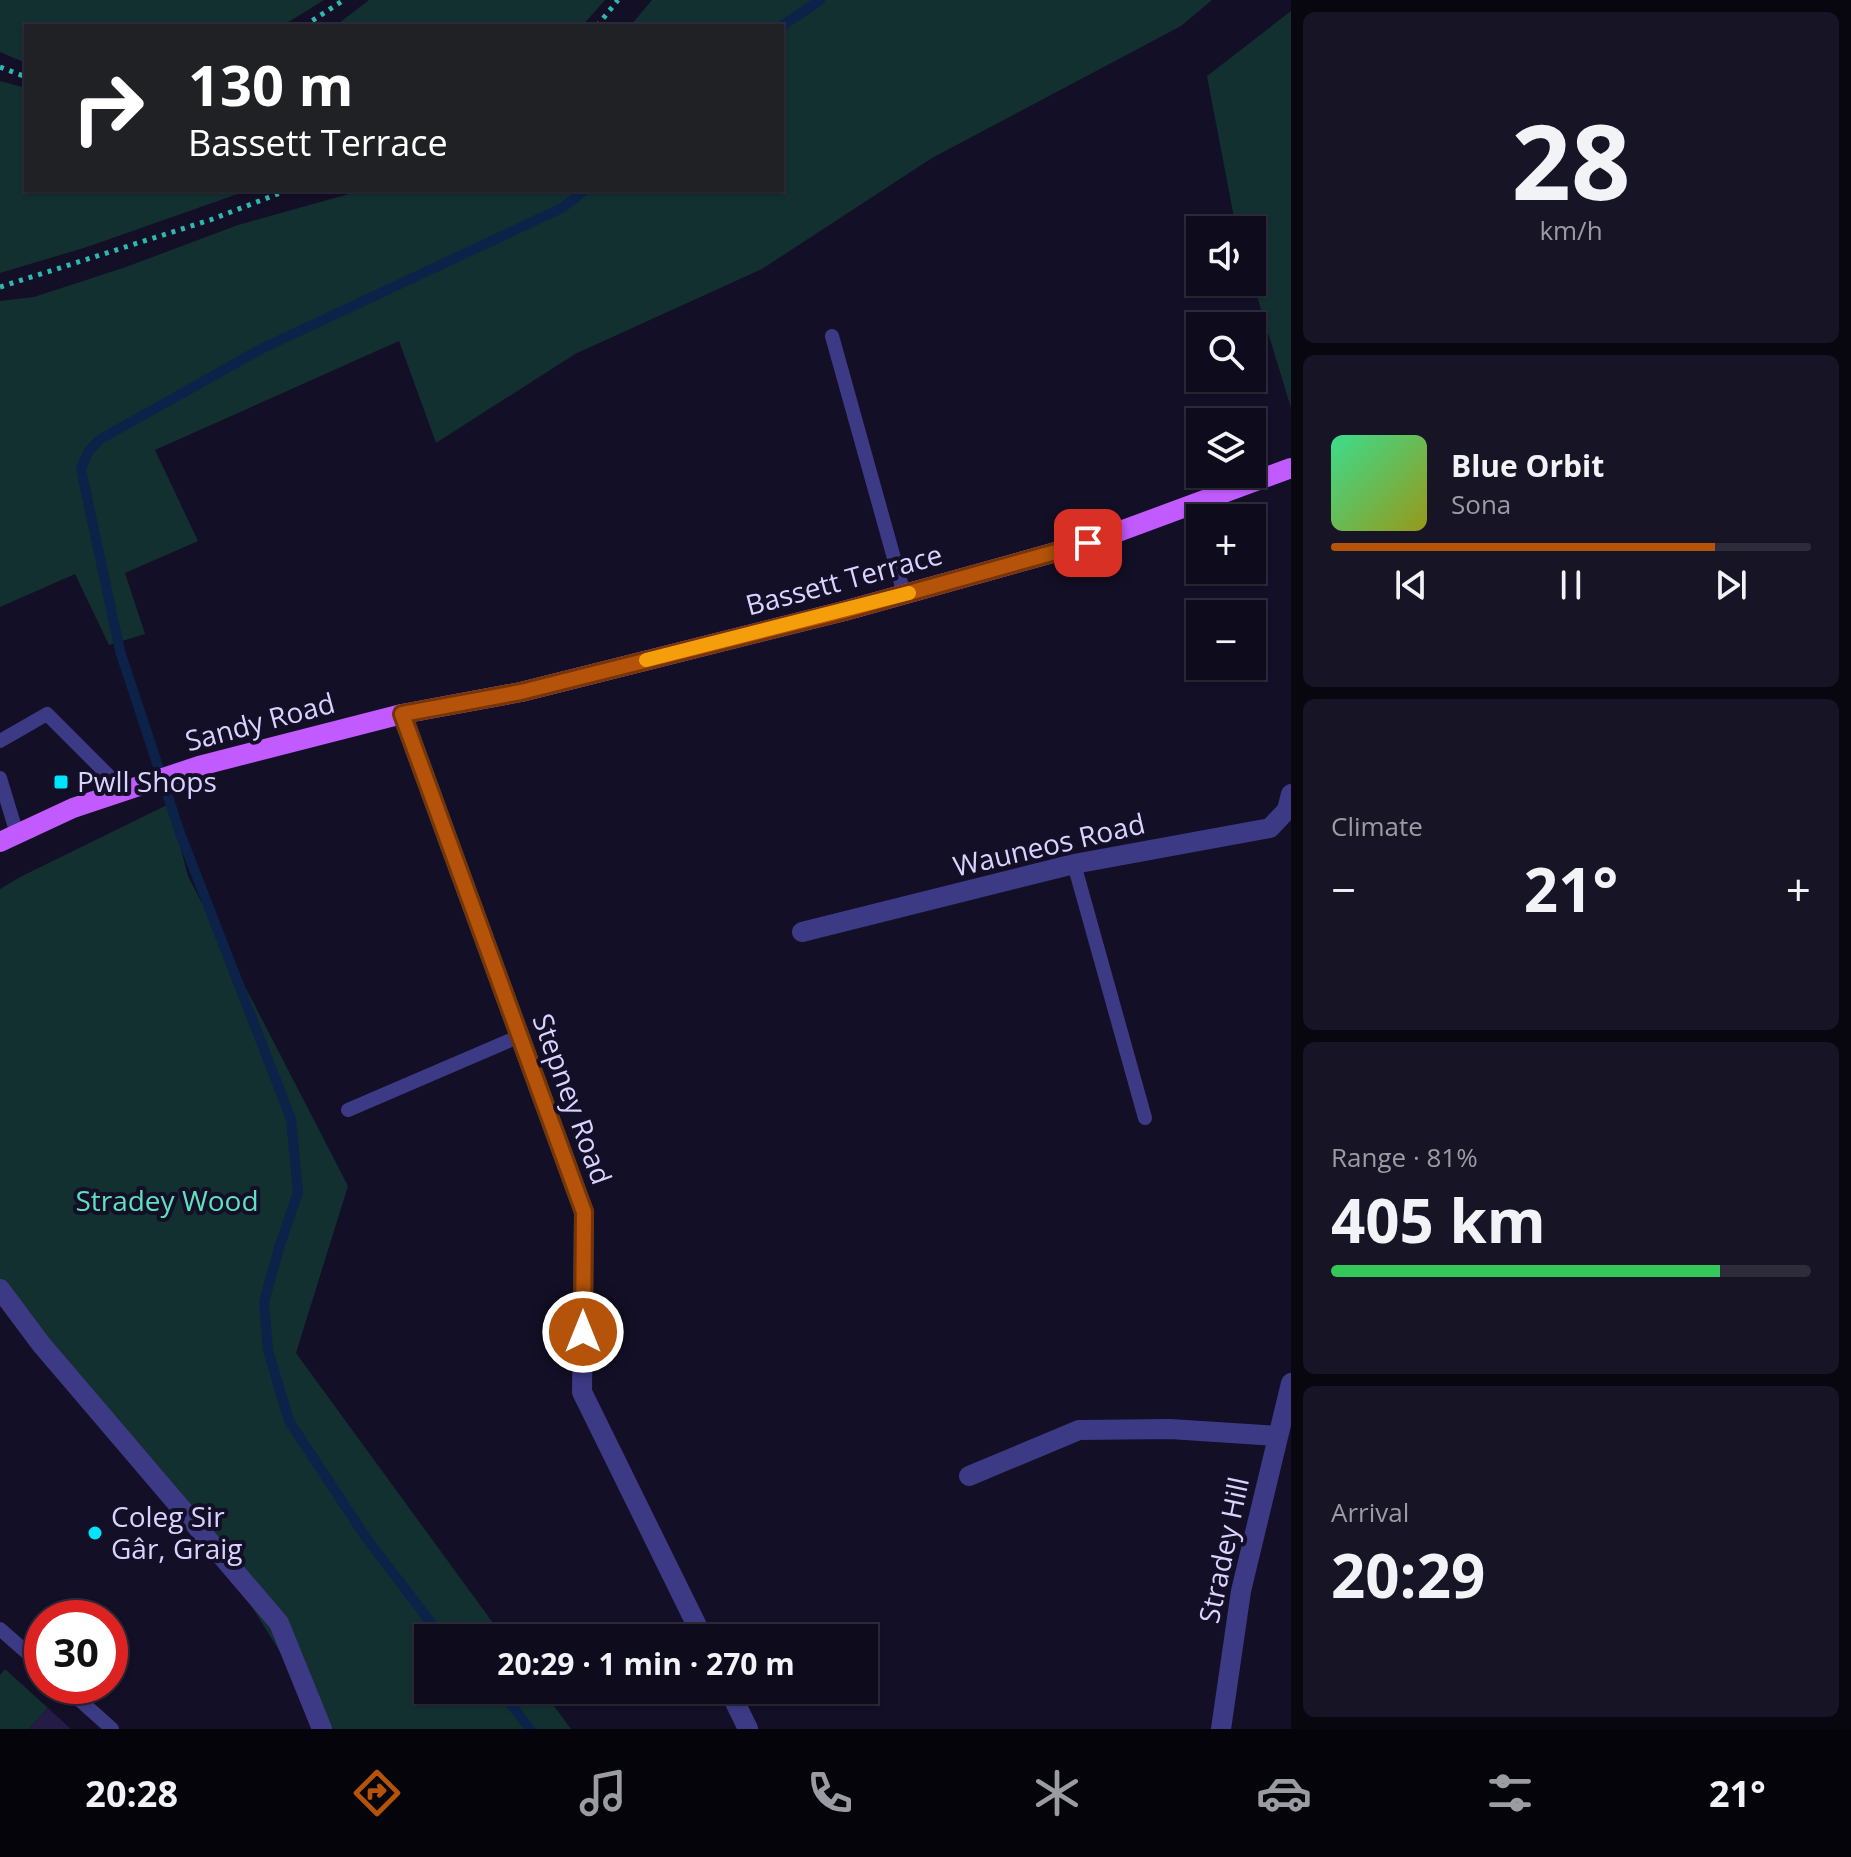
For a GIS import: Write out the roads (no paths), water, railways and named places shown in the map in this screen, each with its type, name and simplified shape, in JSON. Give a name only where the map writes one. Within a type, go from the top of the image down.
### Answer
[{"type":"main road","name":"Bassett Terrace","points":[[402,714],[521,692],[904,594],[1088,543],[1291,468]]},
{"type":"main road","name":"Sandy Road","points":[[9,838],[73,808],[199,766],[402,714]]},
{"type":"street","name":"Stepney Road","points":[[402,714],[584,1212],[582,1392],[696,1624]]},
{"type":"street","name":"Wauneos Road","points":[[802,932],[1074,864],[1270,828],[1287,810],[1291,794]]},
{"type":"street","points":[[0,1289],[41,1344],[279,1623],[322,1729]]},
{"type":"street","name":"Stradey Hill","points":[[1221,1729],[1241,1591],[1291,1383]]},
{"type":"street","points":[[969,1476],[1079,1430],[1170,1429],[1278,1436]]},
{"type":"street","points":[[736,1704],[748,1729]]},
{"type":"lane","points":[[832,336],[904,594]]},
{"type":"lane","points":[[0,741],[47,714],[124,791]]},
{"type":"lane","points":[[0,778],[9,838]]},
{"type":"lane","points":[[1074,864],[1145,1118]]},
{"type":"lane","points":[[348,1110],[520,1036]]},
{"type":"lane","points":[[0,1629],[24,1650]]},
{"type":"lane","points":[[84,1704],[112,1729]]},
{"type":"waterway","points":[[784,25],[820,0]]},
{"type":"waterway","points":[[432,1624],[367,1539],[289,1421],[268,1350],[264,1302],[298,1192],[291,1119],[180,833],[120,651],[81,469],[88,452],[99,440],[261,349],[562,208],[582,192]]},
{"type":"waterway","points":[[511,1704],[530,1729]]},
{"type":"place","name":"Pwll Shops","points":[[61,782]]},
{"type":"place","name":"Coleg Sir Gâr, Graig","points":[[95,1533]]},
{"type":"park label","name":"Stradey Wood","points":[[167,1201]]}]
